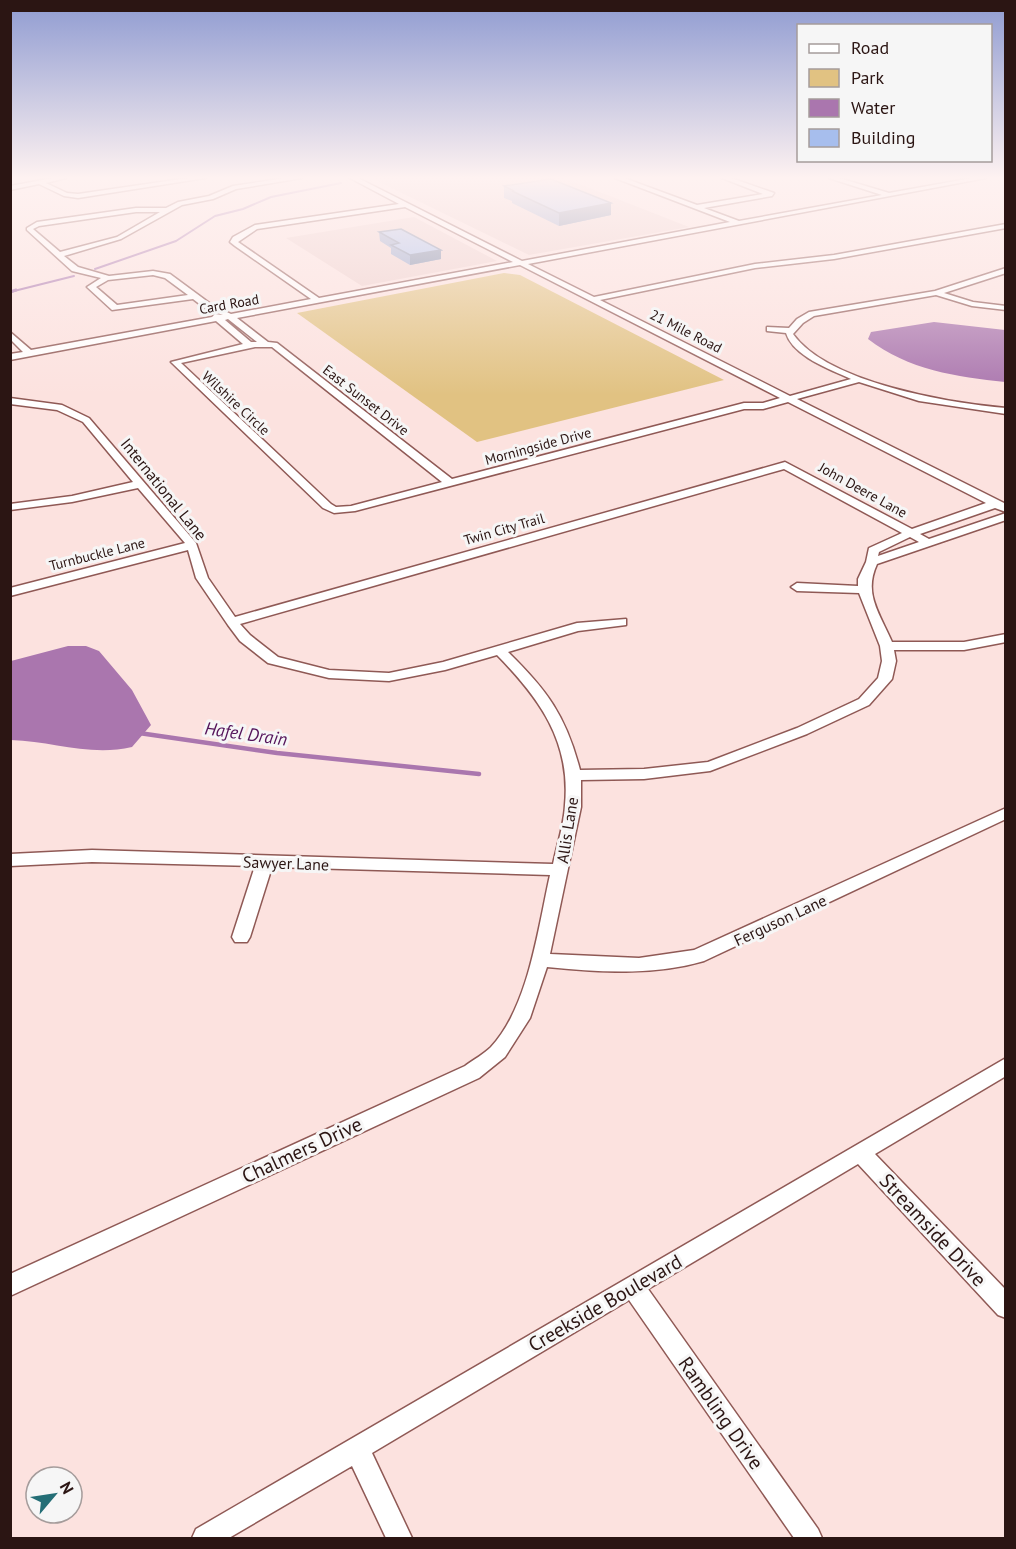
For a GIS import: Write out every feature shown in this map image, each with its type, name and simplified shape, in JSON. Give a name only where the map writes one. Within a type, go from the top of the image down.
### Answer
[{"type":"street","points":[[53,250],[75,269],[106,278],[159,273],[197,296],[210,307],[210,311],[219,320],[249,345],[264,343]]},
{"type":"street","points":[[58,255],[85,250]]},
{"type":"street","points":[[245,250],[319,301]]},
{"type":"street","name":"21 Mile Road","points":[[497,250],[1000,507]]},
{"type":"street","name":"Card Road","points":[[15,356],[596,250]]},
{"type":"street","points":[[599,301],[640,293],[643,289],[755,266],[871,250]]},
{"type":"street","points":[[1005,270],[936,293],[812,315],[800,321],[789,334],[794,342],[804,350],[846,373],[893,393],[933,403],[1005,411]]},
{"type":"street","points":[[106,278],[91,287],[115,308],[197,296]]},
{"type":"street","points":[[936,293],[972,304],[1005,308]]},
{"type":"street","name":"East Sunset Drive","points":[[210,307],[220,309],[264,343],[276,346],[450,483]]},
{"type":"street","points":[[770,329],[791,331]]},
{"type":"street","points":[[10,334],[30,354]]},
{"type":"street","points":[[10,345],[15,356]]},
{"type":"street","name":"Wilshire Circle","points":[[249,345],[183,358],[175,364],[327,506],[338,510]]},
{"type":"street","name":"Morningside Drive","points":[[744,406],[752,400],[846,373]]},
{"type":"street","name":"Morningside Drive","points":[[338,510],[744,406],[763,406],[859,379]]},
{"type":"street","name":"International Lane","points":[[10,400],[38,400],[68,410],[86,420],[192,545],[202,578],[232,622],[245,638],[273,660],[329,674],[388,677],[445,666],[577,627],[622,622]]},
{"type":"street","name":"John Deere Lane","points":[[784,465],[927,542]]},
{"type":"street","name":"Twin City Trail","points":[[232,622],[784,465]]},
{"type":"street","points":[[10,507],[72,499],[140,484]]},
{"type":"street","points":[[574,775],[644,774],[697,769],[726,761],[853,709],[872,695],[885,679],[888,670],[887,646],[864,590],[873,550],[910,533],[948,520],[1000,507]]},
{"type":"street","points":[[872,562],[1005,516]]},
{"type":"street","points":[[948,520],[965,529]]},
{"type":"street","name":"Turnbuckle Lane","points":[[10,592],[192,545]]},
{"type":"street","points":[[797,586],[864,590]]},
{"type":"street","points":[[887,646],[964,646],[1005,638]]},
{"type":"street","name":"Allis Lane","points":[[498,649],[530,681],[550,708],[565,740],[574,775],[573,807],[540,960]]},
{"type":"street","name":"Ferguson Lane","points":[[540,960],[598,965],[647,965],[698,956],[1005,813]]},
{"type":"street","name":"Sawyer Lane","points":[[10,860],[92,856],[561,870]]},
{"type":"street","points":[[241,937],[265,862]]},
{"type":"street","name":"Chalmers Drive","points":[[10,1285],[472,1072],[498,1052],[523,1013],[540,960]]},
{"type":"street","name":"Creekside Boulevard","points":[[205,1539],[1005,1066]]},
{"type":"street","name":"Streamside Drive","points":[[861,1153],[1005,1307]]},
{"type":"street","name":"Rambling Drive","points":[[633,1286],[809,1539]]},
{"type":"street","points":[[357,1449],[399,1539]]},
{"type":"shaded area","points":[[305,250],[477,250],[497,261],[362,286]]},
{"type":"shaded area","points":[[519,250],[556,250],[529,255]]},
{"type":"green space","points":[[504,273],[520,275],[724,380],[477,442],[297,313]]},
{"type":"water","points":[[934,322],[1005,330],[1005,382],[969,378],[916,365],[883,350],[868,339],[871,332]]},
{"type":"water","points":[[68,646],[86,646],[99,651],[132,690],[151,725],[132,747],[101,750],[11,740],[11,661]]},
{"type":"building","points":[[401,250],[439,250],[410,255]]},
{"type":"waterway","points":[[95,269],[149,250]]},
{"type":"waterway","points":[[16,290],[10,292],[74,276]]},
{"type":"waterway","name":"Hafel Drain","points":[[139,733],[277,753],[479,774]]}]
